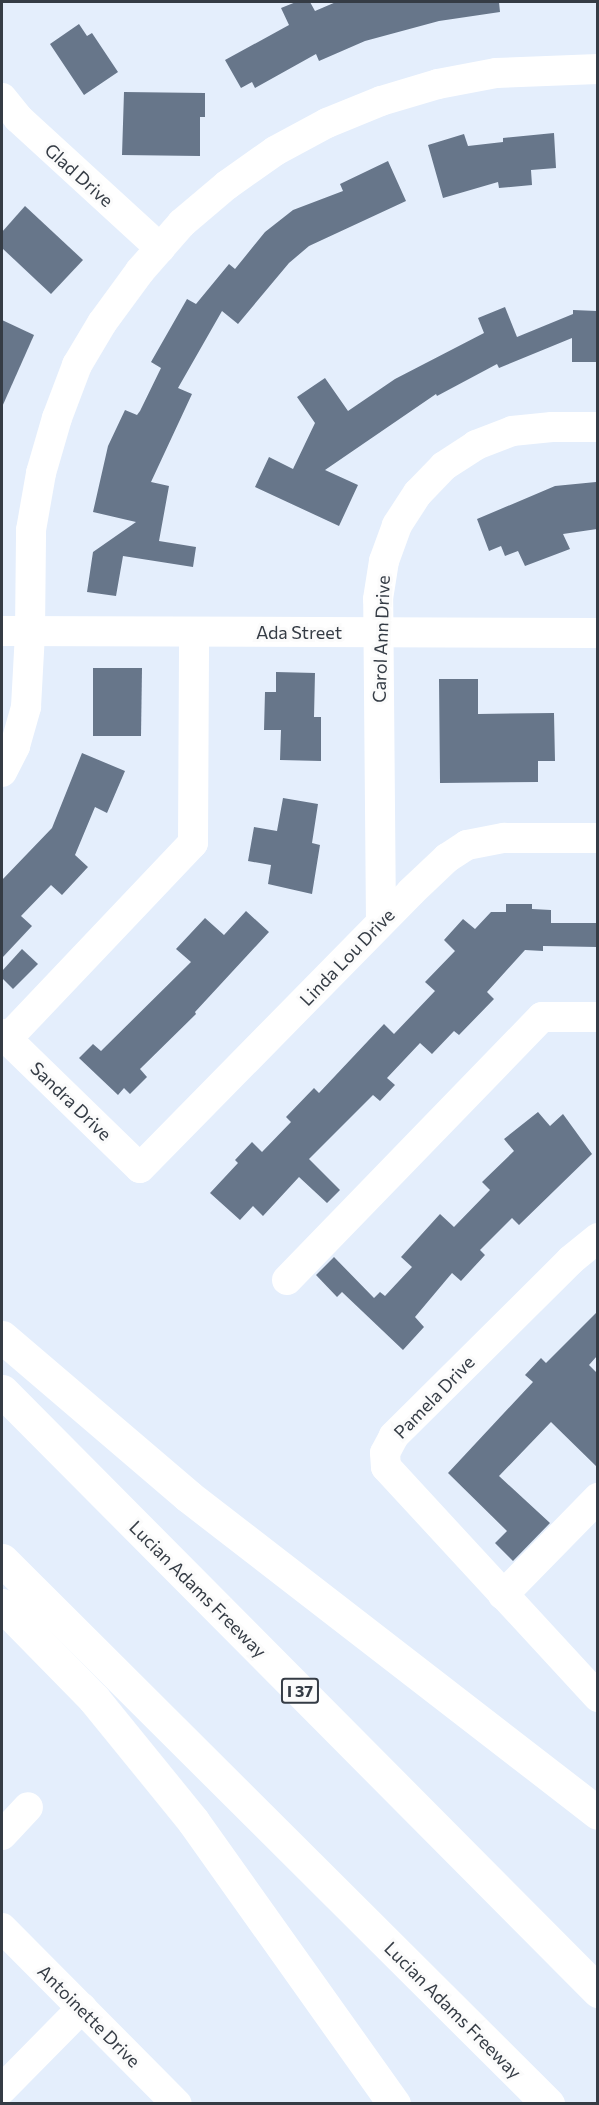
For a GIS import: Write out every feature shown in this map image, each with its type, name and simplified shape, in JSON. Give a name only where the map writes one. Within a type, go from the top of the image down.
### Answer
[{"type":"highway","points":[[2,1337],[188,1496],[597,1813]]},
{"type":"highway","name":"Lucian Adams Freeway","points":[[2,1391],[597,1991]]},
{"type":"highway","name":"Lucian Adams Freeway","points":[[2,1560],[548,2103]]},
{"type":"highway","points":[[2,1605],[94,1699],[193,1821],[394,2103]]},
{"type":"street","points":[[2,772],[15,746],[26,707],[16,631],[41,473],[57,418],[77,365],[102,323],[182,223],[227,185],[275,151],[327,123],[381,101],[438,84],[496,73],[597,69]]},
{"type":"street","name":"Glad Drive","points":[[2,98],[18,118],[160,249]]},
{"type":"street","name":"Carol Ann Drive","points":[[381,922],[378,599],[390,543],[418,493],[444,466],[476,445],[512,431],[552,427],[597,427]]},
{"type":"street","name":"Ada Street","points":[[16,631],[597,633]]},
{"type":"street","points":[[4,1036],[193,843],[194,632]]},
{"type":"street","name":"Linda Lou Drive","points":[[140,1168],[381,922],[447,858],[467,845],[504,838],[597,838]]},
{"type":"street","points":[[287,1280],[542,1017],[597,1017]]},
{"type":"street","name":"Sandra Drive","points":[[4,1036],[140,1168]]},
{"type":"street","name":"Pamela Drive","points":[[597,1238],[571,1260],[394,1436],[385,1453],[386,1467],[597,1697]]},
{"type":"street","points":[[503,1595],[597,1498]]},
{"type":"street","points":[[2,1835],[28,1807]]},
{"type":"street","name":"Antoinette Drive","points":[[2,1928],[177,2103]]},
{"type":"street","points":[[2,2089],[82,2008]]},
{"type":"building","points":[[296,2],[310,2],[315,11],[336,2],[499,2],[500,12],[439,21],[365,41],[319,61],[316,54],[255,88],[252,82],[241,88],[225,60],[289,25],[281,8]]},
{"type":"building","points":[[79,24],[87,36],[92,33],[118,72],[84,95],[50,44]]},
{"type":"building","points":[[124,92],[205,93],[205,117],[200,117],[200,156],[122,155]]},
{"type":"building","points":[[554,133],[556,168],[531,170],[532,185],[499,188],[498,182],[443,198],[428,145],[464,134],[468,146],[503,142],[503,138]]},
{"type":"building","points":[[388,161],[406,201],[309,246],[289,263],[238,324],[222,311],[178,388],[192,394],[151,482],[169,486],[159,541],[196,547],[193,567],[123,556],[116,596],[87,592],[93,552],[136,522],[93,512],[108,446],[125,410],[137,415],[140,411],[161,368],[151,362],[187,299],[196,304],[229,264],[235,269],[265,232],[293,210],[343,191],[340,184]]},
{"type":"building","points":[[25,206],[83,260],[51,294],[2,248],[2,232]]},
{"type":"building","points":[[505,307],[517,337],[573,314],[573,310],[597,311],[597,362],[572,362],[572,338],[499,368],[497,364],[437,396],[436,394],[325,470],[358,485],[339,526],[255,487],[269,457],[293,469],[315,423],[297,397],[325,378],[348,411],[395,379],[484,333],[478,318]]},
{"type":"building","points":[[2,320],[34,335],[2,407]]},
{"type":"building","points":[[596,482],[597,529],[563,534],[570,549],[525,566],[518,551],[505,556],[501,546],[489,551],[477,519],[555,486]]},
{"type":"building","points":[[93,668],[142,668],[141,736],[93,736]]},
{"type":"building","points":[[276,672],[315,673],[314,717],[321,717],[321,761],[280,760],[281,730],[264,730],[265,692],[276,692]]},
{"type":"building","points":[[439,679],[478,679],[478,714],[554,713],[555,761],[538,761],[538,782],[440,783]]},
{"type":"building","points":[[82,753],[125,771],[107,813],[95,807],[75,855],[88,867],[62,895],[51,885],[21,916],[32,926],[2,958],[2,880],[52,828]]},
{"type":"building","points":[[283,798],[318,804],[312,843],[320,845],[312,894],[268,884],[271,865],[248,861],[254,827],[277,831]]},
{"type":"building","points":[[506,904],[532,904],[532,909],[551,910],[551,923],[597,923],[597,947],[543,946],[543,951],[525,950],[487,992],[494,999],[459,1035],[454,1031],[432,1054],[420,1043],[387,1078],[395,1085],[380,1101],[373,1095],[309,1159],[340,1190],[327,1203],[299,1177],[263,1216],[253,1206],[240,1220],[210,1193],[238,1163],[235,1160],[252,1142],[262,1152],[291,1122],[286,1117],[314,1088],[319,1093],[384,1024],[394,1034],[435,991],[425,982],[455,951],[444,940],[463,919],[475,929],[491,912],[506,912]]},
{"type":"building","points":[[246,911],[269,932],[195,1012],[196,1014],[140,1069],[147,1077],[130,1094],[124,1088],[118,1095],[79,1058],[93,1044],[101,1051],[191,962],[176,949],[205,918],[224,935]]},
{"type":"building","points":[[22,949],[38,964],[13,989],[2,978],[2,971]]},
{"type":"building","points":[[538,1112],[550,1126],[563,1114],[592,1154],[519,1225],[512,1218],[480,1250],[485,1255],[461,1281],[452,1273],[415,1317],[424,1327],[403,1350],[342,1292],[337,1297],[316,1275],[334,1257],[374,1298],[380,1292],[385,1296],[412,1267],[401,1257],[440,1214],[454,1227],[490,1190],[482,1182],[514,1151],[504,1139]]},
{"type":"building","points":[[597,1312],[597,1356],[589,1365],[597,1373],[597,1467],[551,1422],[499,1476],[550,1523],[513,1561],[495,1543],[507,1531],[448,1473],[533,1382],[525,1375],[541,1358],[546,1363]]}]
